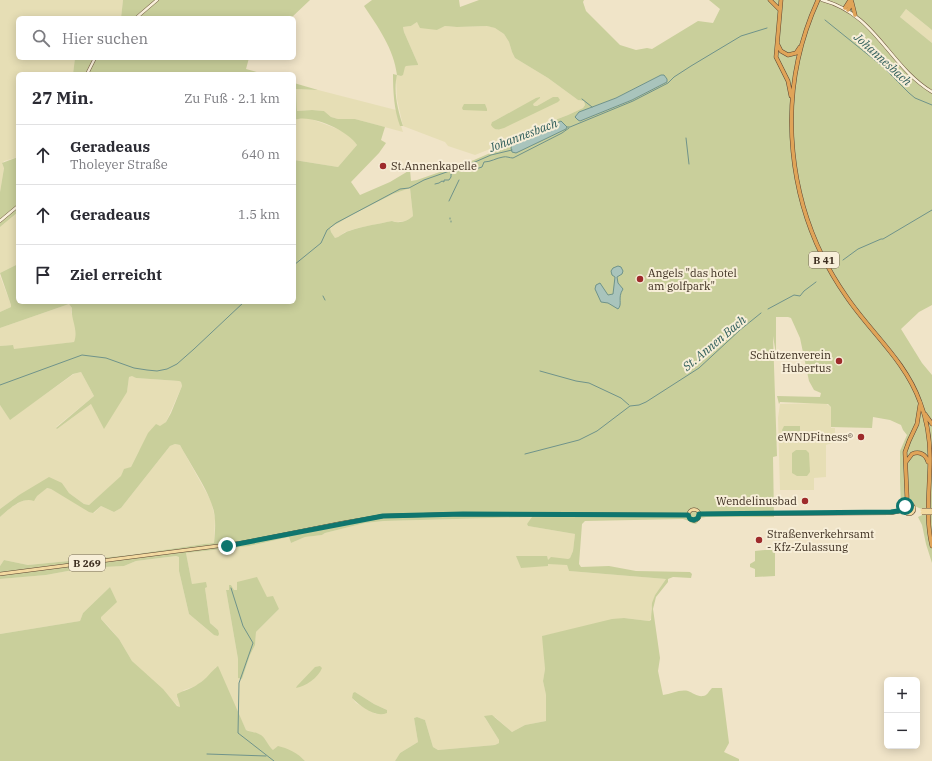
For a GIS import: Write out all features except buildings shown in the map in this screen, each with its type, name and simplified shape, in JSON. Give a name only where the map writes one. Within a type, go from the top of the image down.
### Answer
[{"type":"highway","points":[[770,0],[779,11]]},
{"type":"highway","points":[[780,0],[776,57],[790,85],[792,101]]},
{"type":"highway","name":"B 41","points":[[818,0],[802,44],[792,101],[791,136],[796,175],[805,215],[829,269],[846,297],[890,351],[908,376],[920,402],[929,444],[930,470],[928,521],[932,546]]},
{"type":"highway","points":[[847,9],[851,1]]},
{"type":"highway","points":[[851,1],[855,15]]},
{"type":"highway","points":[[777,43],[781,52],[788,55],[796,53],[802,44]]},
{"type":"highway","points":[[906,505],[905,452],[917,424],[920,402]]},
{"type":"highway","points":[[923,411],[932,424]]},
{"type":"highway","points":[[906,463],[912,454],[921,453],[927,457],[930,470]]},
{"type":"highway","points":[[930,470],[932,463]]},
{"type":"highway","points":[[907,497],[910,504]]},
{"type":"main road","points":[[138,16],[157,0]]},
{"type":"main road","points":[[822,0],[847,9],[855,15],[872,30],[912,77],[932,92]]},
{"type":"main road","points":[[88,72],[94,60]]},
{"type":"main road","points":[[0,222],[16,208]]},
{"type":"main road","points":[[905,510],[906,505],[910,504]]},
{"type":"main road","name":"B 269","points":[[910,504],[922,512]]},
{"type":"main road","points":[[913,512],[914,507]]},
{"type":"main road","name":"B 269","points":[[688,515],[690,511],[694,509],[697,510],[699,514]]},
{"type":"main road","name":"B 269","points":[[699,514],[891,512],[905,510],[908,514],[913,512],[932,512]]},
{"type":"main road","name":"B 269","points":[[0,574],[241,544],[383,516],[463,514],[688,515]]},
{"type":"main road","name":"B 269","points":[[688,515],[690,519],[694,520],[698,518],[699,514]]},
{"type":"shaded area","points":[[0,0],[123,0],[121,16],[16,16],[16,60],[75,60],[73,72],[16,72],[16,158],[4,161],[2,164],[4,167],[0,192]]},
{"type":"shaded area","points":[[906,9],[932,30],[932,43],[900,17]]},
{"type":"shaded area","points":[[417,22],[437,30],[445,26],[488,26],[495,28],[504,34],[509,42],[515,58],[548,78],[578,100],[584,101],[585,105],[583,108],[568,115],[542,125],[534,126],[528,131],[519,135],[498,141],[495,147],[475,155],[448,146],[445,142],[403,126],[397,99],[396,78],[397,75],[401,76],[405,66],[418,65],[403,27],[411,26]],"holes":[[[553,97],[497,130],[492,122],[513,111],[533,104],[534,106],[537,106]]]},
{"type":"shaded area","points":[[296,89],[318,90],[396,110],[403,132],[355,119],[338,119],[331,117],[324,111],[297,111]]},
{"type":"shaded area","points":[[302,117],[311,119],[338,129],[351,136],[357,145],[338,167],[296,160],[296,119]]},
{"type":"shaded area","points":[[410,188],[413,216],[411,218],[405,221],[392,221],[358,228],[345,232],[337,238],[335,238],[331,232],[330,228],[352,215],[393,194]]},
{"type":"shaded area","points":[[16,214],[16,265],[0,273],[0,227]]},
{"type":"shaded area","points":[[0,276],[11,307],[0,312]]},
{"type":"shaded area","points":[[69,304],[72,308],[71,312],[75,322],[76,337],[74,342],[13,350],[13,345],[0,346],[0,328]]},
{"type":"shaded area","points":[[81,372],[94,396],[56,427],[57,429],[91,404],[127,392],[129,377],[132,375],[136,378],[179,381],[181,382],[182,386],[166,422],[139,451],[131,467],[123,472],[122,476],[89,505],[84,504],[69,493],[62,483],[19,495],[0,509],[0,405],[10,419],[74,374]]},
{"type":"shaded area","points":[[825,403],[831,407],[831,428],[835,428],[835,442],[826,445],[826,477],[814,478],[814,490],[780,490],[778,418],[780,404]]},
{"type":"shaded area","points":[[175,444],[180,445],[211,501],[215,518],[214,543],[130,555],[28,565],[4,560],[0,566],[0,517],[10,508],[22,501],[30,499],[35,500],[36,496],[46,488],[51,489],[94,513],[101,506],[114,512],[121,508],[170,446]]},
{"type":"shaded area","points":[[533,517],[535,518],[527,524],[528,526],[575,534],[573,551],[568,559],[567,565],[569,571],[666,579],[655,595],[651,609],[652,617],[649,621],[624,618],[543,636],[545,669],[543,681],[546,695],[546,721],[525,725],[512,732],[495,717],[485,718],[499,740],[499,743],[495,745],[438,750],[433,747],[425,720],[417,717],[414,718],[418,742],[400,753],[395,761],[305,761],[302,758],[273,750],[269,747],[265,739],[259,734],[246,730],[216,667],[208,677],[196,686],[184,690],[177,698],[180,703],[180,708],[132,661],[119,639],[101,619],[100,617],[116,602],[110,587],[83,613],[80,621],[0,634],[0,579],[46,575],[84,568],[124,566],[136,561],[176,556],[179,557],[179,571],[189,614],[214,635],[218,630],[210,623],[205,588],[206,583],[192,584],[186,553],[255,545],[289,537],[291,543],[305,537],[322,535],[365,523],[384,521]],"holes":[[[231,585],[234,590],[269,598],[279,609],[256,632],[255,645],[242,679],[238,677],[238,659],[226,590],[229,590]],[[355,692],[374,704],[387,710],[376,714],[356,703],[352,698]]]},
{"type":"green space","points":[[123,0],[310,0],[293,16],[121,16]]},
{"type":"green space","points":[[372,0],[459,0],[460,7],[479,0],[584,0],[583,2],[586,11],[620,45],[636,50],[647,48],[652,49],[698,21],[713,23],[720,9],[709,0],[932,0],[932,30],[906,9],[900,17],[932,43],[932,305],[919,312],[901,329],[922,363],[932,375],[932,563],[922,525],[918,517],[922,515],[922,509],[909,503],[904,504],[901,507],[900,451],[907,435],[901,425],[890,420],[873,417],[872,428],[831,427],[831,407],[828,404],[780,402],[779,404],[777,396],[820,397],[821,393],[814,390],[809,381],[800,338],[791,318],[788,317],[776,317],[776,354],[773,336],[777,456],[773,457],[774,517],[706,517],[701,518],[696,524],[683,519],[585,521],[582,524],[579,564],[581,567],[609,566],[636,571],[690,572],[692,574],[691,578],[673,577],[668,579],[668,582],[656,597],[653,609],[660,658],[658,671],[663,695],[679,691],[688,691],[704,696],[712,688],[722,688],[729,743],[724,752],[739,759],[739,761],[395,761],[400,753],[418,742],[414,718],[417,717],[425,720],[433,747],[438,750],[495,745],[499,743],[499,740],[484,716],[492,715],[512,732],[525,725],[546,721],[546,695],[543,681],[545,669],[542,636],[612,619],[624,618],[651,620],[652,603],[655,595],[666,579],[569,571],[567,565],[548,564],[548,566],[521,568],[516,556],[547,556],[548,560],[551,557],[568,559],[573,551],[575,534],[528,526],[527,524],[532,517],[384,521],[365,523],[322,535],[305,537],[291,543],[289,537],[249,546],[186,553],[192,584],[206,582],[207,587],[205,588],[210,623],[218,630],[218,636],[214,635],[189,614],[179,571],[179,557],[176,556],[136,561],[124,566],[84,568],[46,575],[0,579],[0,566],[4,560],[28,565],[130,555],[214,543],[215,524],[212,504],[180,445],[175,444],[170,446],[121,508],[114,512],[101,506],[93,513],[89,512],[47,488],[37,496],[34,501],[25,500],[20,502],[0,517],[0,509],[19,495],[49,477],[62,483],[69,493],[84,504],[89,505],[121,476],[124,469],[131,467],[148,433],[156,424],[160,426],[166,422],[182,386],[181,382],[179,381],[136,378],[132,376],[129,377],[127,392],[104,429],[91,404],[57,429],[56,428],[94,396],[81,372],[73,374],[10,420],[0,405],[0,346],[13,345],[14,349],[74,342],[76,333],[72,308],[69,304],[296,304],[296,160],[338,167],[357,145],[346,134],[319,121],[301,118],[296,119],[296,89],[297,111],[324,111],[331,117],[338,119],[355,119],[385,127],[381,140],[386,143],[379,153],[351,182],[360,195],[390,182],[410,170],[411,181],[474,160],[495,151],[498,141],[519,135],[528,131],[534,126],[542,125],[568,115],[583,108],[585,105],[584,101],[578,100],[548,78],[515,58],[509,42],[504,34],[495,28],[487,26],[445,26],[437,30],[420,28],[417,22],[411,26],[403,27],[418,65],[406,66],[403,75],[401,76],[397,75],[393,56],[380,30],[364,6]],"holes":[[[661,75],[667,79],[667,82],[632,100],[580,121],[575,117],[579,112],[616,98]],[[410,188],[413,216],[403,222],[392,221],[360,228],[335,238],[330,228],[393,194]]]},
{"type":"green space","points":[[75,60],[248,60],[246,69],[257,72],[73,72]]},
{"type":"green space","points":[[393,74],[397,75],[396,95],[403,126],[400,126],[396,114]]},
{"type":"green space","points":[[296,84],[318,90],[296,89]]},
{"type":"green space","points":[[540,97],[533,104],[534,106],[537,106],[553,97],[558,97],[560,100],[504,128],[497,130],[491,125],[492,122]]},
{"type":"green space","points":[[464,104],[485,104],[487,111],[463,110],[462,108]]},
{"type":"green space","points":[[16,158],[16,214],[0,227],[0,192],[4,168],[2,163]]},
{"type":"green space","points":[[16,265],[16,304],[69,304],[0,328],[0,312],[11,307],[11,305],[0,273]]},
{"type":"green space","points":[[784,426],[800,426],[800,438],[784,438],[782,430]]},
{"type":"green space","points":[[796,450],[806,450],[809,453],[810,472],[807,476],[797,476],[792,473],[792,453]]},
{"type":"green space","points":[[775,550],[775,576],[755,577],[755,569],[750,567],[750,564],[755,561],[755,551]]},
{"type":"green space","points":[[257,577],[267,597],[273,596],[279,609],[256,632],[255,645],[242,679],[238,678],[238,659],[226,590],[229,590],[229,585],[231,585],[234,590],[237,590],[237,582]]},
{"type":"green space","points":[[110,587],[117,602],[101,617],[101,619],[119,639],[132,661],[163,689],[177,706],[180,707],[177,694],[201,682],[218,666],[246,730],[261,735],[273,750],[278,746],[285,748],[296,753],[305,761],[0,761],[0,634],[80,621],[83,613]]},
{"type":"green space","points":[[320,666],[322,668],[315,678],[296,688],[315,667]]},
{"type":"green space","points":[[355,692],[387,710],[387,713],[373,713],[363,708],[352,698],[353,693]]},
{"type":"water","points":[[661,75],[664,75],[667,82],[632,100],[580,121],[575,117],[579,112],[616,98]]},
{"type":"water","points":[[561,121],[567,127],[566,129],[516,153],[512,152],[512,145]]},
{"type":"water","points":[[618,266],[621,267],[623,271],[622,274],[617,277],[618,283],[623,289],[620,295],[620,305],[618,309],[608,303],[601,302],[595,289],[596,285],[600,283],[608,295],[613,294],[615,277],[612,275],[611,271],[613,268]]},
{"type":"waterway","name":"Johannesbach","points":[[825,20],[882,66],[915,98],[932,105]]},
{"type":"waterway","name":"Johannesbach","points":[[567,127],[633,101],[668,83],[674,77],[691,66],[741,36],[767,28]]},
{"type":"waterway","points":[[582,99],[592,107]]},
{"type":"waterway","points":[[435,184],[442,181],[444,182],[444,180],[449,180],[451,174],[467,166],[474,166],[476,169],[482,167],[484,162],[504,157],[513,158],[569,128]]},
{"type":"waterway","points":[[686,138],[689,164]]},
{"type":"waterway","name":"Johannesbach","points":[[296,263],[321,243],[327,230],[336,223],[400,189],[409,188],[424,180],[491,155],[512,150]]},
{"type":"waterway","points":[[449,201],[459,180]]},
{"type":"waterway","name":"St. Annen Bach","points":[[843,260],[858,249],[883,239],[932,210]]},
{"type":"waterway","name":"St. Annen Bach","points":[[768,309],[794,295],[800,296],[816,282]]},
{"type":"waterway","points":[[323,296],[325,300]]},
{"type":"waterway","name":"Johannesbach","points":[[0,385],[82,355],[106,358],[134,368],[157,371],[167,369],[177,364],[242,304]]},
{"type":"waterway","name":"St. Annen Bach","points":[[525,454],[579,440],[597,431],[630,406],[639,405],[646,402],[699,368],[740,330],[761,313]]},
{"type":"waterway","points":[[540,371],[589,383],[621,398],[629,405]]},
{"type":"waterway","points":[[231,588],[243,626],[253,643],[239,683],[238,733],[274,761]]},
{"type":"waterway","points":[[207,754],[266,756]]},
{"type":"place","name":"St.Annenkapelle","points":[[383,166]]},
{"type":"place","name":"Angels \"das hotel am golfpark\"","points":[[640,279]]},
{"type":"place","name":"Schützenverein Hubertus","points":[[839,361]]},
{"type":"place","name":"eWNDFitness®","points":[[861,437]]},
{"type":"place","name":"Wendelinusbad","points":[[805,501]]},
{"type":"place","name":"Straßenverkehrsamt - Kfz-Zulassung","points":[[759,540]]},
{"type":"route","points":[[227,546],[383,516],[422,514],[688,515],[690,519],[694,520],[698,518],[699,514],[902,512],[905,510],[905,506]]}]
